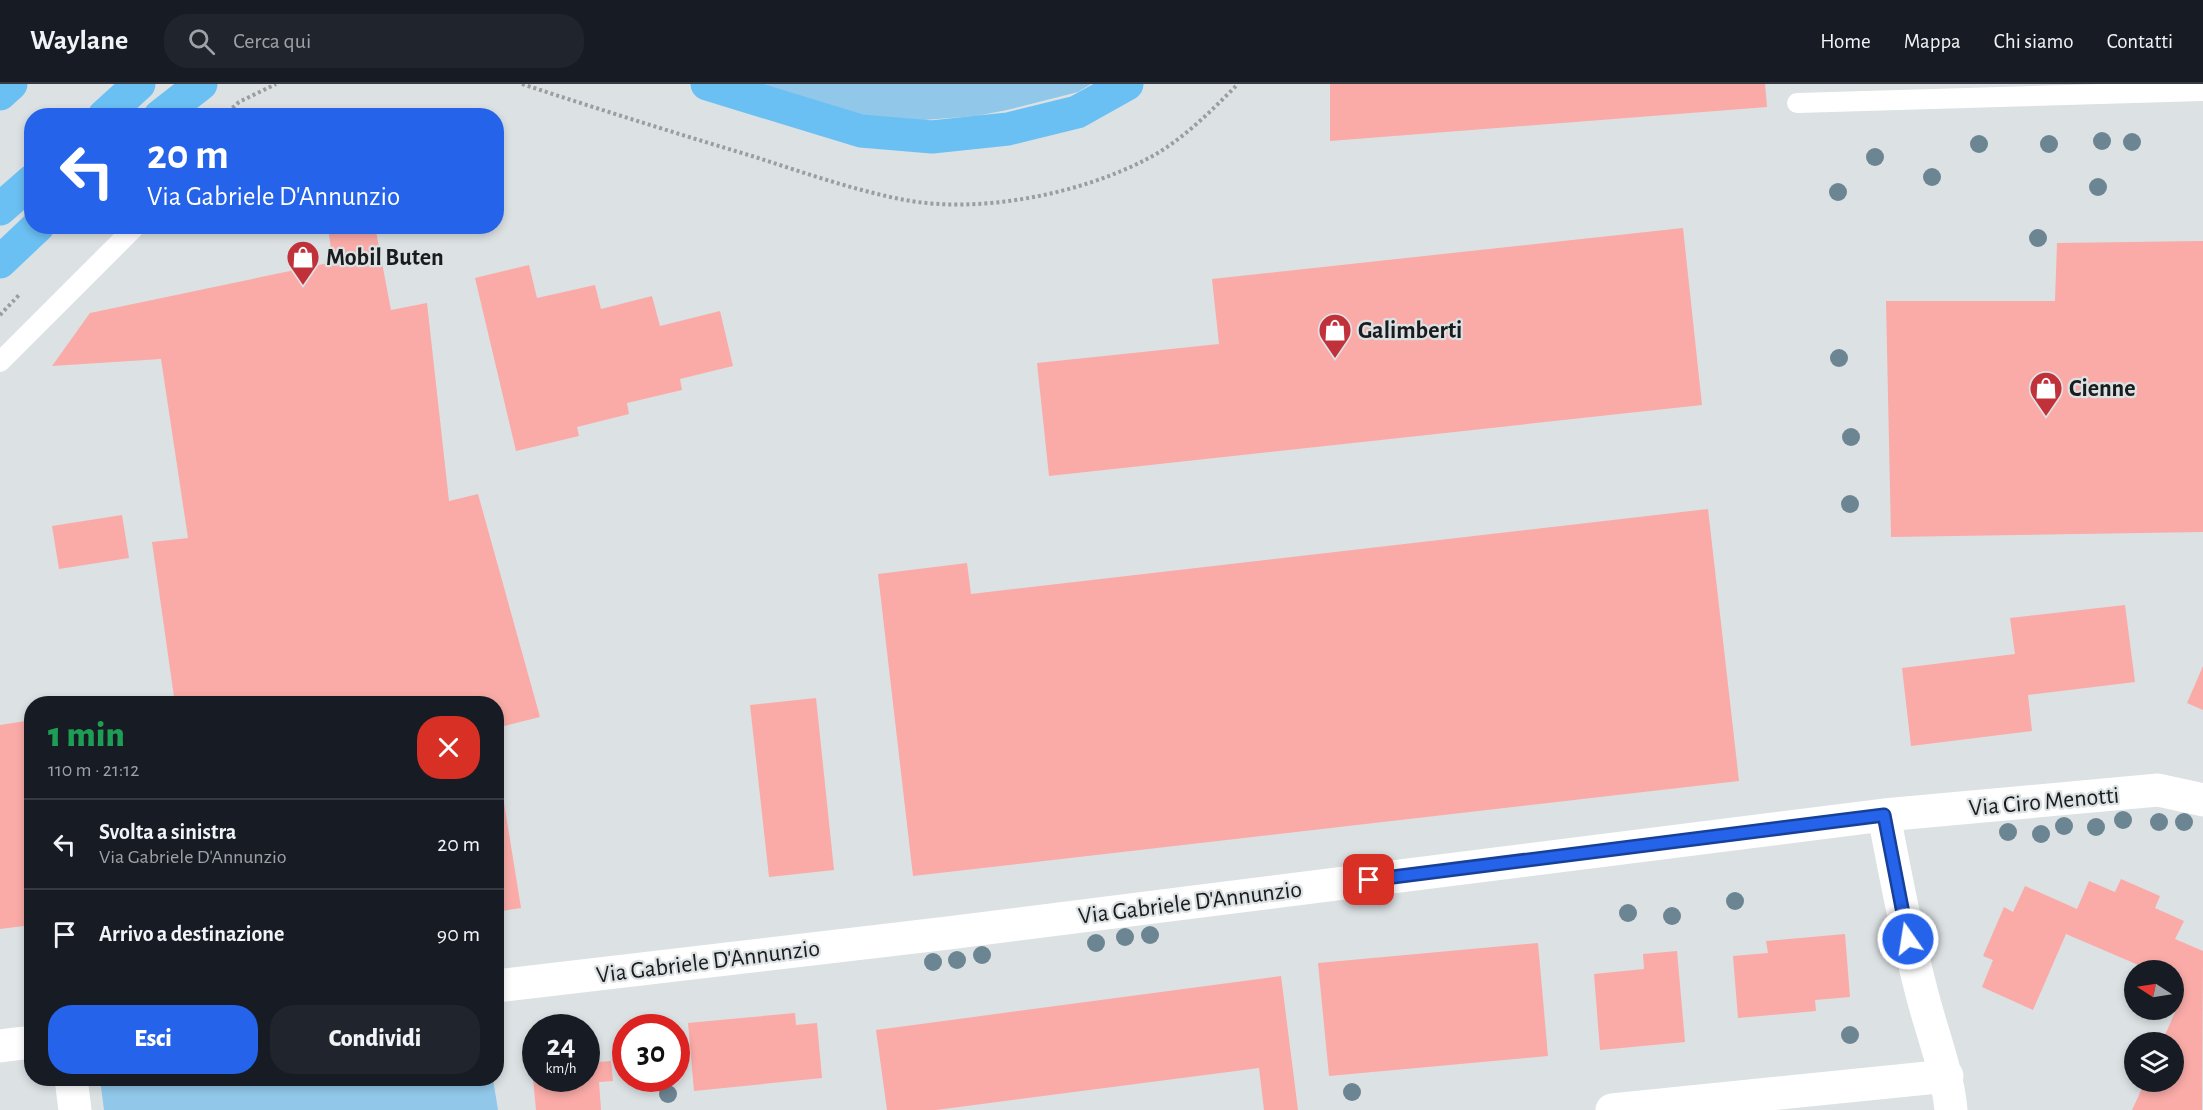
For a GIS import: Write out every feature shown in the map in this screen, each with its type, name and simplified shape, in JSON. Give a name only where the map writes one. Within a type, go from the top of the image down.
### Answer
[{"type":"highway","points":[[0,94],[11,84]]},
{"type":"highway","points":[[114,108],[139,84]]},
{"type":"highway","points":[[170,108],[201,84]]},
{"type":"highway","points":[[707,84],[861,131],[932,137],[1008,129],[1077,112],[1127,84]]},
{"type":"highway","points":[[0,209],[24,188]]},
{"type":"highway","points":[[0,262],[30,234]]},
{"type":"street","name":"Via Ciro Menotti","points":[[1884,815],[2158,790],[2203,800]]},
{"type":"street","name":"Via Gabriele D'Annunzio","points":[[504,985],[948,933],[1884,815]]},
{"type":"street","points":[[1884,815],[1914,962],[1932,1034],[1947,1076],[1951,1110]]},
{"type":"street","points":[[0,1046],[24,1043]]},
{"type":"street","points":[[1612,1110],[1947,1076]]},
{"type":"street","points":[[72,1086],[75,1110]]},
{"type":"lane","points":[[1797,103],[2203,91]]},
{"type":"lane","points":[[0,362],[128,234]]},
{"type":"path","points":[[232,108],[239,102],[276,84]]},
{"type":"shaded area","points":[[757,84],[1091,84],[1078,92],[1007,110],[976,116],[898,122],[817,105]]},
{"type":"shaded area","points":[[101,1086],[494,1086],[498,1110],[104,1110]]},
{"type":"building","points":[[1330,84],[1765,84],[1767,107],[1330,141]]},
{"type":"building","points":[[1683,228],[1702,405],[1049,476],[1037,363],[1219,344],[1212,279]]},
{"type":"building","points":[[329,234],[377,234],[391,310],[427,303],[449,501],[478,494],[540,717],[504,726],[504,696],[174,696],[152,542],[188,538],[161,359],[52,366],[90,313],[333,262]]},
{"type":"building","name":"Cienne","points":[[2203,241],[2203,532],[1891,537],[1886,301],[2055,301],[2057,243]]},
{"type":"building","points":[[529,265],[537,298],[595,285],[601,309],[652,296],[660,326],[720,311],[733,366],[680,379],[682,390],[627,403],[629,414],[577,427],[579,436],[516,451],[475,278]]},
{"type":"building","points":[[1708,509],[1739,781],[913,876],[878,574],[967,563],[971,594]]},
{"type":"building","points":[[122,515],[129,558],[59,569],[52,526]]},
{"type":"building","points":[[2125,605],[2135,682],[2028,695],[2032,731],[1911,746],[1902,668],[2015,654],[2010,618]]},
{"type":"building","points":[[2203,666],[2203,710],[2187,703]]},
{"type":"building","points":[[816,698],[834,870],[769,877],[750,705]]},
{"type":"building","points":[[24,721],[24,926],[0,929],[0,725]]},
{"type":"building","points":[[504,803],[521,908],[504,911]]},
{"type":"building","points":[[2121,879],[2160,896],[2155,908],[2184,921],[2175,939],[2203,951],[2202,1110],[2132,1110],[2140,1092],[2184,1092],[2184,1032],[2166,1032],[2172,1020],[2184,1020],[2184,960],[2127,960],[2066,934],[2033,1010],[1982,987],[1993,960],[1983,956],[2004,907],[2013,912],[2025,886],[2077,909],[2089,881],[2115,892]]},
{"type":"building","points":[[1845,934],[1850,997],[1815,1000],[1816,1011],[1738,1018],[1733,956],[1768,953],[1766,941]]},
{"type":"building","points":[[1538,943],[1548,1056],[1329,1076],[1318,963]]},
{"type":"building","points":[[1677,951],[1685,1042],[1600,1050],[1594,974],[1644,969],[1643,954]]},
{"type":"building","points":[[1281,976],[1298,1110],[1264,1110],[1259,1068],[936,1110],[887,1110],[876,1030]]},
{"type":"building","points":[[795,1013],[796,1025],[817,1023],[822,1078],[694,1091],[690,1023]]},
{"type":"building","points":[[611,1061],[612,1081],[600,1082],[600,1062]]},
{"type":"building","points":[[534,1092],[600,1092],[601,1110],[536,1110]]},
{"type":"place","name":"Mobil Buten","points":[[303,286]]},
{"type":"place","name":"Galimberti","points":[[1335,359]]},
{"type":"place","name":"Cienne","points":[[2046,417]]},
{"type":"route","points":[[1369,880],[1884,815],[1908,939]]}]
